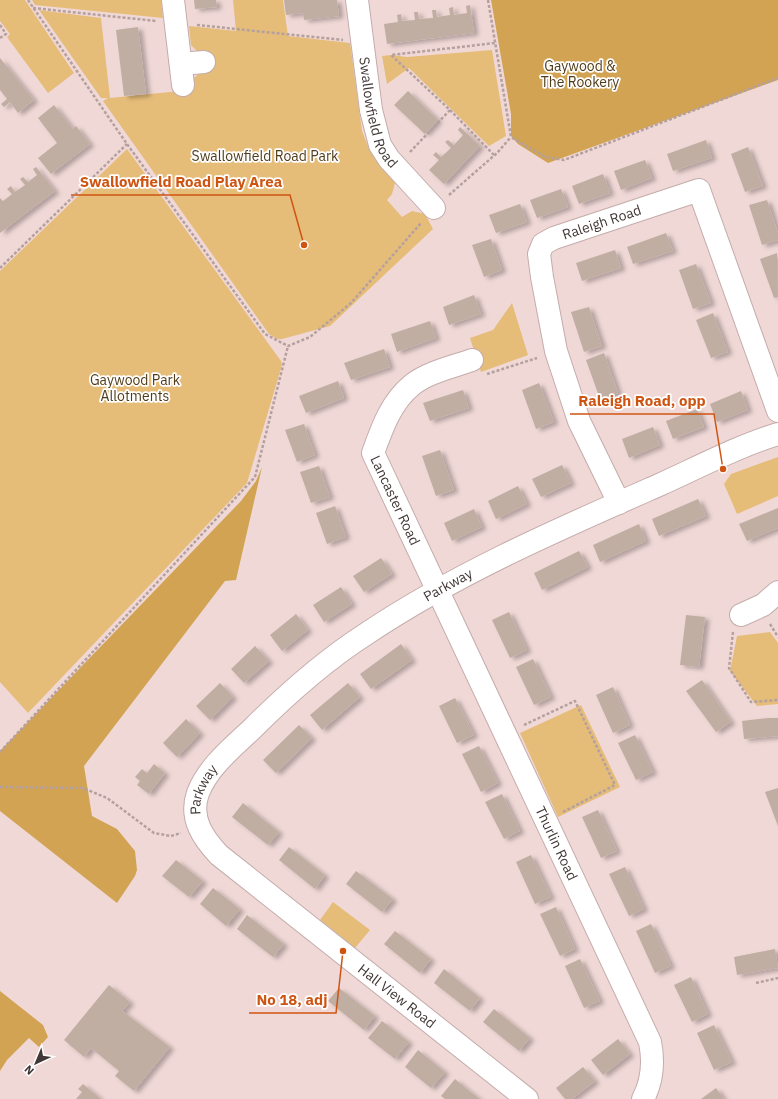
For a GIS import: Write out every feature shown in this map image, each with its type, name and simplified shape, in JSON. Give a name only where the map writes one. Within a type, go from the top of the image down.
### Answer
[{"type":"street","points":[[172,0],[182,74],[204,62]]},
{"type":"street","name":"Swallowfield Road","points":[[357,0],[370,110],[380,145],[397,167],[434,208]]},
{"type":"street","name":"Raleigh Road","points":[[619,503],[579,421],[556,352],[539,254],[543,244],[554,238],[699,190],[778,411]]},
{"type":"street","name":"Lancaster Road","points":[[439,590],[373,453],[388,415],[399,398],[413,384],[428,376],[472,360]]},
{"type":"street","name":"Parkway","points":[[198,828],[195,811],[198,794],[209,774],[227,753],[282,699],[318,668],[366,634],[439,590],[572,523],[778,434]]},
{"type":"street","name":"Thurlin Road","points":[[439,590],[650,1042],[654,1060],[652,1075],[643,1099]]},
{"type":"street","points":[[741,614],[763,605],[778,592]]},
{"type":"street","name":"Hall View Road","points":[[198,828],[206,841],[219,855],[527,1099]]},
{"type":"path","points":[[28,0],[128,144],[266,334],[288,346]]},
{"type":"path","points":[[488,0],[511,137],[545,157],[564,160],[778,78]]},
{"type":"path","points":[[33,8],[362,42]]},
{"type":"path","points":[[0,26],[6,34],[0,38]]},
{"type":"path","points":[[494,155],[450,110],[391,55],[495,43]]},
{"type":"path","points":[[397,167],[450,110]]},
{"type":"path","points":[[288,346],[310,337],[351,302],[434,208],[494,155],[511,137]]},
{"type":"path","points":[[0,268],[128,144]]},
{"type":"path","points":[[0,752],[255,477],[288,346]]},
{"type":"path","points":[[472,360],[478,377],[556,352]]},
{"type":"path","points":[[741,614],[733,632],[729,668],[751,702],[778,700]]},
{"type":"path","points":[[505,734],[575,700],[615,785],[547,820]]},
{"type":"path","points":[[0,787],[83,788],[108,798],[154,833],[171,836],[198,828]]},
{"type":"path","points":[[756,983],[778,978]]},
{"type":"green space","points":[[0,0],[25,0],[74,73],[48,93],[7,37],[10,34],[0,21]]},
{"type":"green space","points":[[32,0],[161,0],[163,18],[35,5]]},
{"type":"green space","name":"Swallowfield Road Park","points":[[233,0],[283,0],[288,36],[350,43],[362,131],[369,149],[395,183],[392,194],[387,200],[402,217],[412,211],[425,214],[433,229],[330,326],[282,339],[277,339],[269,334],[103,101],[108,98],[101,98],[39,10],[101,18],[110,98],[190,90],[194,78],[201,72],[198,52],[191,45],[189,26],[236,31]]},
{"type":"green space","name":"Gaywood & The Rookery","points":[[491,0],[778,0],[778,80],[548,163],[518,144],[511,136],[511,114]]},
{"type":"green space","points":[[492,50],[506,136],[489,146],[409,68],[387,84],[382,56],[391,55],[407,57]]},
{"type":"green space","name":"Gaywood Park Allotments","points":[[127,149],[281,361],[282,365],[247,483],[28,713],[0,682],[0,271]]},
{"type":"green space","points":[[512,303],[528,355],[481,372],[470,338],[493,330]]},
{"type":"green space","points":[[778,457],[778,496],[737,514],[724,484],[731,474]]},
{"type":"green space","points":[[262,467],[236,580],[225,581],[84,766],[92,816],[117,829],[135,851],[137,870],[135,876],[117,903],[0,811],[0,751],[241,501],[256,481]]},
{"type":"green space","points":[[770,632],[778,643],[778,704],[757,706],[730,671],[737,636]]},
{"type":"green space","points":[[581,705],[620,787],[558,817],[520,733]]},
{"type":"green space","points":[[333,902],[370,930],[355,948],[320,920]]},
{"type":"green space","points":[[0,991],[43,1025],[48,1037],[39,1047],[29,1038],[7,1060],[0,1071]]},
{"type":"building","points":[[194,0],[216,0],[217,7],[195,9]]},
{"type":"building","points":[[284,0],[337,0],[339,16],[304,20],[303,13],[286,15]]},
{"type":"building","points":[[470,5],[474,33],[387,44],[384,24],[398,22],[397,15],[401,14],[402,21],[415,20],[414,12],[418,12],[419,19],[433,18],[432,10],[436,10],[437,17],[450,15],[449,8],[453,7],[454,15],[467,13],[466,6]]},
{"type":"building","points":[[138,27],[146,94],[124,96],[116,30]]},
{"type":"building","points":[[0,58],[34,100],[18,113],[10,102],[4,107],[1,104],[7,99],[0,90]]},
{"type":"building","points":[[408,91],[438,120],[425,134],[394,105]]},
{"type":"building","points":[[54,105],[73,129],[76,126],[90,144],[51,174],[38,158],[57,143],[38,118]]},
{"type":"building","points":[[460,127],[480,146],[444,184],[429,170],[439,160],[433,155],[436,152],[441,157],[451,148],[445,142],[448,140],[454,145],[463,135],[458,130]]},
{"type":"building","points":[[706,140],[712,158],[673,171],[667,154]]},
{"type":"building","points":[[748,147],[763,186],[745,192],[731,154]]},
{"type":"building","points":[[645,160],[652,178],[621,190],[614,171]]},
{"type":"building","points":[[36,167],[55,191],[0,233],[0,198],[3,201],[12,194],[7,189],[11,186],[15,192],[25,185],[20,179],[23,177],[28,182],[37,175],[33,169]]},
{"type":"building","points":[[603,174],[610,193],[579,204],[572,186]]},
{"type":"building","points":[[561,189],[568,207],[537,218],[530,200]]},
{"type":"building","points":[[767,200],[778,233],[778,240],[762,245],[749,205]]},
{"type":"building","points":[[520,204],[527,222],[496,233],[489,215]]},
{"type":"building","points":[[666,233],[673,251],[633,264],[627,247]]},
{"type":"building","points":[[491,239],[502,270],[484,277],[472,245]]},
{"type":"building","points":[[615,250],[621,268],[582,281],[576,263]]},
{"type":"building","points":[[777,253],[778,297],[774,298],[760,259]]},
{"type":"building","points":[[696,264],[711,303],[693,309],[679,270]]},
{"type":"building","points":[[474,295],[481,314],[449,325],[443,307]]},
{"type":"building","points":[[589,307],[602,346],[584,352],[571,312]]},
{"type":"building","points":[[713,313],[728,352],[711,358],[696,320]]},
{"type":"building","points":[[430,321],[436,338],[397,352],[391,334]]},
{"type":"building","points":[[384,349],[390,367],[351,380],[344,363]]},
{"type":"building","points":[[604,353],[618,393],[600,399],[586,360]]},
{"type":"building","points":[[338,381],[344,398],[306,413],[299,396]]},
{"type":"building","points":[[539,383],[554,422],[536,429],[522,390]]},
{"type":"building","points":[[463,390],[469,408],[430,421],[423,403]]},
{"type":"building","points":[[741,391],[748,410],[717,422],[710,404]]},
{"type":"building","points":[[697,409],[704,427],[673,439],[666,421]]},
{"type":"building","points":[[304,424],[315,455],[297,462],[285,430]]},
{"type":"building","points":[[653,427],[660,445],[629,458],[622,439]]},
{"type":"building","points":[[440,450],[454,490],[436,496],[422,456]]},
{"type":"building","points":[[562,465],[571,483],[541,497],[532,479]]},
{"type":"building","points":[[319,466],[330,497],[311,503],[300,472]]},
{"type":"building","points":[[518,486],[527,504],[496,519],[488,501]]},
{"type":"building","points":[[698,499],[706,516],[659,536],[652,519]]},
{"type":"building","points":[[335,506],[346,537],[327,544],[316,513]]},
{"type":"building","points":[[778,508],[778,528],[747,541],[739,524]]},
{"type":"building","points":[[474,509],[482,527],[452,541],[444,523]]},
{"type":"building","points":[[639,524],[646,541],[600,562],[593,545]]},
{"type":"building","points":[[579,551],[588,567],[542,590],[534,573]]},
{"type":"building","points":[[381,558],[392,574],[364,592],[353,576]]},
{"type":"building","points":[[341,587],[352,604],[324,622],[313,605]]},
{"type":"building","points":[[509,612],[527,650],[510,658],[492,620]]},
{"type":"building","points":[[296,614],[308,630],[282,651],[270,635]]},
{"type":"building","points":[[686,615],[705,617],[699,667],[680,665]]},
{"type":"building","points":[[401,644],[412,660],[371,689],[360,674]]},
{"type":"building","points":[[255,646],[269,661],[244,683],[231,669]]},
{"type":"building","points":[[533,659],[551,697],[534,705],[516,667]]},
{"type":"building","points":[[702,680],[731,722],[716,732],[686,691]]},
{"type":"building","points":[[220,683],[233,697],[210,720],[196,706]]},
{"type":"building","points":[[348,683],[360,697],[322,730],[310,715]]},
{"type":"building","points":[[613,687],[630,725],[613,733],[596,695]]},
{"type":"building","points":[[455,698],[474,735],[457,743],[439,706]]},
{"type":"building","points":[[778,718],[778,736],[744,739],[742,721]]},
{"type":"building","points":[[186,719],[200,733],[177,757],[163,743]]},
{"type":"building","points":[[299,725],[312,738],[276,773],[263,760]]},
{"type":"building","points":[[635,735],[653,772],[636,780],[618,743]]},
{"type":"building","points":[[479,746],[498,783],[481,792],[462,754]]},
{"type":"building","points":[[154,764],[165,773],[149,794],[137,785],[140,781],[135,777],[142,769],[147,773]]},
{"type":"building","points":[[778,788],[778,826],[765,792]]},
{"type":"building","points":[[502,794],[520,831],[504,839],[485,802]]},
{"type":"building","points":[[243,803],[279,832],[268,845],[232,817]]},
{"type":"building","points":[[598,810],[617,851],[601,858],[582,817]]},
{"type":"building","points":[[289,847],[325,875],[315,889],[279,860]]},
{"type":"building","points":[[531,855],[551,897],[535,904],[516,862]]},
{"type":"building","points":[[176,860],[203,881],[189,897],[162,876]]},
{"type":"building","points":[[625,867],[644,909],[629,916],[609,874]]},
{"type":"building","points":[[356,871],[393,899],[382,912],[346,884]]},
{"type":"building","points":[[213,888],[240,909],[226,926],[200,904]]},
{"type":"building","points":[[556,907],[575,949],[560,956],[540,914]]},
{"type":"building","points":[[247,915],[284,944],[273,957],[237,929]]},
{"type":"building","points":[[651,924],[671,966],[655,973],[636,931]]},
{"type":"building","points":[[395,931],[431,959],[420,973],[384,944]]},
{"type":"building","points":[[775,949],[778,968],[737,975],[734,957]]},
{"type":"building","points":[[580,959],[600,1001],[584,1008],[565,966]]},
{"type":"building","points":[[444,969],[480,998],[470,1011],[434,983]]},
{"type":"building","points":[[691,977],[708,1014],[692,1022],[674,985]]},
{"type":"building","points":[[109,985],[130,1002],[122,1011],[170,1047],[134,1091],[115,1076],[119,1071],[91,1048],[84,1057],[64,1040]]},
{"type":"building","points":[[339,988],[375,1016],[364,1030],[328,1001]]},
{"type":"building","points":[[494,1009],[530,1038],[519,1051],[483,1022]]},
{"type":"building","points":[[382,1021],[409,1042],[395,1059],[368,1038]]},
{"type":"building","points":[[714,1025],[732,1062],[714,1070],[697,1033]]},
{"type":"building","points":[[618,1039],[630,1054],[603,1075],[591,1060]]},
{"type":"building","points":[[418,1050],[445,1072],[431,1088],[405,1067]]},
{"type":"building","points":[[583,1067],[595,1081],[572,1099],[565,1099],[556,1088]]},
{"type":"building","points":[[455,1079],[480,1099],[445,1099],[441,1096]]},
{"type":"building","points":[[83,1084],[101,1099],[76,1099],[82,1092],[78,1089]]},
{"type":"building","points":[[716,1088],[724,1099],[701,1099]]},
{"type":"place","name":"Swallowfield Road Play Area","points":[[304,245]]},
{"type":"place","name":"Raleigh Road, opp","points":[[723,469]]},
{"type":"place","name":"No 18, adj","points":[[343,951]]}]
